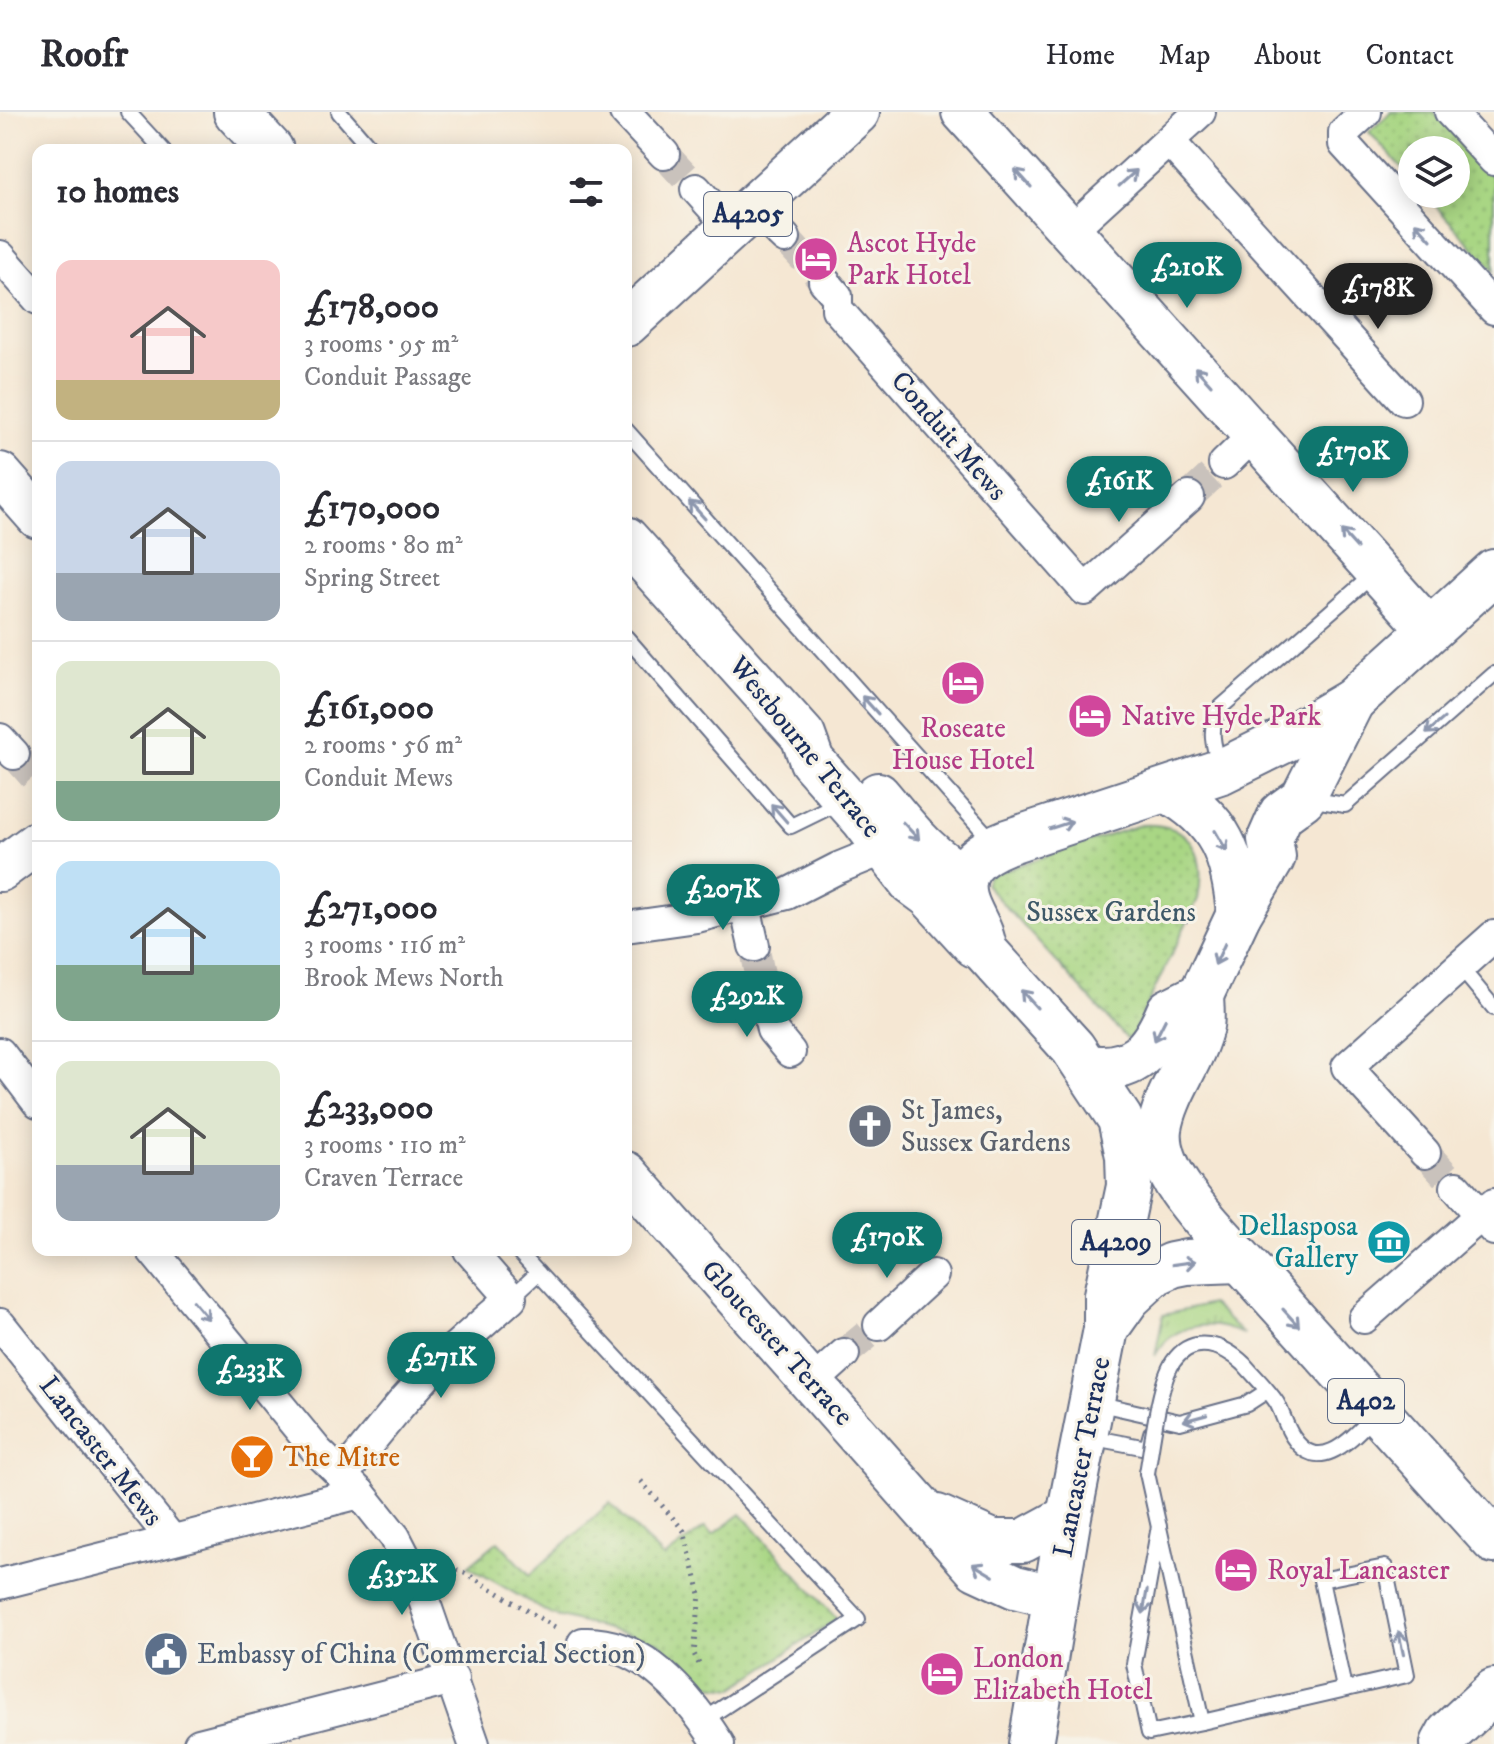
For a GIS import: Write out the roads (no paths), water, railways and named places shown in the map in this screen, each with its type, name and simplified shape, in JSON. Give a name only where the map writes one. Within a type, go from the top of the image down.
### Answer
[{"type":"main road","points":[[236,112],[265,144]]},
{"type":"main road","name":"A4205","points":[[632,319],[857,112]]},
{"type":"main road","name":"Westbourne Terrace","points":[[632,545],[932,854],[953,871],[965,876]]},
{"type":"main road","name":"A4209","points":[[1106,1329],[1106,1295],[1128,1194],[1128,1165],[1120,1119],[1073,1048],[984,950],[984,940],[965,897],[965,876],[970,865],[977,857],[997,846],[1222,771],[1289,738],[1352,701],[1494,572]]},
{"type":"main road","name":"A4209","points":[[1239,1260],[1170,1170],[1160,1130],[1201,1025],[1201,995],[1239,914],[1273,857],[1270,839],[1281,814],[1303,798],[1352,701]]},
{"type":"main road","name":"Westbourne Terrace","points":[[822,744],[812,761],[887,848],[911,882],[930,896],[971,942],[984,950]]},
{"type":"main road","points":[[1167,790],[1190,802],[1206,817],[1224,844],[1236,884],[1239,914]]},
{"type":"main road","points":[[1088,1067],[1112,1069],[1133,1061],[1149,1049],[1169,1011],[1201,995]]},
{"type":"main road","name":"Lancaster Terrace","points":[[1031,1744],[1069,1516],[1106,1329],[1128,1298],[1155,1273],[1187,1262],[1239,1260]]},
{"type":"main road","name":"A402","points":[[1239,1260],[1494,1541]]},
{"type":"main road","points":[[1443,1744],[1449,1733],[1494,1691]]},
{"type":"street","points":[[625,112],[664,154]]},
{"type":"street","points":[[963,112],[1430,630]]},
{"type":"street","points":[[1071,230],[1200,112]]},
{"type":"street","points":[[1366,112],[1344,132],[1344,144],[1494,309]]},
{"type":"street","points":[[1450,112],[1494,160]]},
{"type":"street","points":[[1169,141],[1404,400]]},
{"type":"street","points":[[696,189],[743,218],[785,238]]},
{"type":"street","points":[[0,256],[32,292]]},
{"type":"street","name":"Conduit Mews","points":[[824,281],[837,296],[837,309],[1085,590],[1189,497]]},
{"type":"street","points":[[1224,464],[1255,434]]},
{"type":"street","points":[[0,474],[32,510]]},
{"type":"street","points":[[0,870],[32,846]]},
{"type":"street","points":[[632,927],[745,906],[787,894],[887,848]]},
{"type":"street","points":[[745,906],[754,946]]},
{"type":"street","points":[[1425,1153],[1347,1067],[1494,936]]},
{"type":"street","points":[[765,997],[772,1030],[790,1052]]},
{"type":"street","points":[[0,1053],[32,1095]]},
{"type":"street","name":"Gloucester Terrace","points":[[632,1180],[976,1569],[1015,1587],[1056,1597]]},
{"type":"street","points":[[1364,1318],[1490,1216],[1456,1187]]},
{"type":"street","points":[[157,1256],[318,1452],[395,1537],[417,1580],[474,1744]]},
{"type":"street","points":[[351,1485],[438,1363],[511,1298],[474,1256]]},
{"type":"street","points":[[879,1325],[933,1275]]},
{"type":"street","name":"Lancaster Mews","points":[[0,1324],[172,1540]]},
{"type":"street","points":[[812,1383],[844,1354]]},
{"type":"street","name":"Lancaster Mews","points":[[0,1584],[172,1540],[351,1485]]},
{"type":"street","name":"Gloucester Terrace","points":[[928,1512],[993,1541],[1023,1541],[1036,1537],[1069,1516]]},
{"type":"street","points":[[583,1643],[604,1642],[628,1652],[652,1668],[715,1724]]},
{"type":"street","points":[[199,1744],[453,1679]]},
{"type":"lane","points":[[128,112],[157,144]]},
{"type":"lane","points":[[339,112],[367,144]]},
{"type":"lane","points":[[632,437],[997,846]]},
{"type":"lane","points":[[1222,771],[1212,732],[1220,708],[1377,571]]},
{"type":"lane","points":[[632,644],[791,826],[846,799]]},
{"type":"lane","points":[[1303,798],[1345,805],[1494,674]]},
{"type":"lane","points":[[1460,967],[1494,1008]]},
{"type":"lane","points":[[522,1256],[858,1619],[715,1724]]},
{"type":"lane","points":[[511,1298],[538,1273]]},
{"type":"lane","points":[[1202,1722],[1147,1473],[1164,1390],[1174,1361],[1187,1350],[1204,1344],[1232,1352],[1276,1403],[1291,1436],[1300,1445],[1321,1454],[1333,1453],[1343,1447],[1378,1413]]},
{"type":"lane","points":[[1087,1419],[1154,1417],[1180,1422],[1247,1404],[1267,1391]]},
{"type":"lane","points":[[1087,1419],[1147,1448],[1154,1417]]},
{"type":"lane","points":[[1159,1526],[1134,1664],[1149,1733],[1407,1675],[1385,1567],[1321,1580],[1340,1689]]},
{"type":"tunnel","points":[[664,154],[696,189]]},
{"type":"tunnel","points":[[785,238],[824,281]]},
{"type":"tunnel","points":[[1189,497],[1224,464]]},
{"type":"tunnel","points":[[14,754],[32,774]]},
{"type":"tunnel","points":[[754,946],[765,997]]},
{"type":"tunnel","points":[[1425,1153],[1456,1187]]},
{"type":"tunnel","points":[[844,1354],[879,1325]]},
{"type":"place","name":"Ascot Hyde Park Hotel","points":[[816,259]]},
{"type":"place","name":"Roseate House Hotel","points":[[963,683]]},
{"type":"place","name":"Native Hyde Park","points":[[1090,716]]},
{"type":"place","name":"St James, Sussex Gardens","points":[[870,1126]]},
{"type":"place","name":"Dellasposa Gallery","points":[[1389,1242]]},
{"type":"place","name":"The Mitre","points":[[252,1457]]},
{"type":"place","name":"Royal Lancaster","points":[[1236,1570]]},
{"type":"place","name":"Embassy of China (Commercial Section)","points":[[166,1654]]},
{"type":"place","name":"London Elizabeth Hotel","points":[[942,1674]]},
{"type":"park label","name":"Sussex Gardens","points":[[1111,912]]}]
